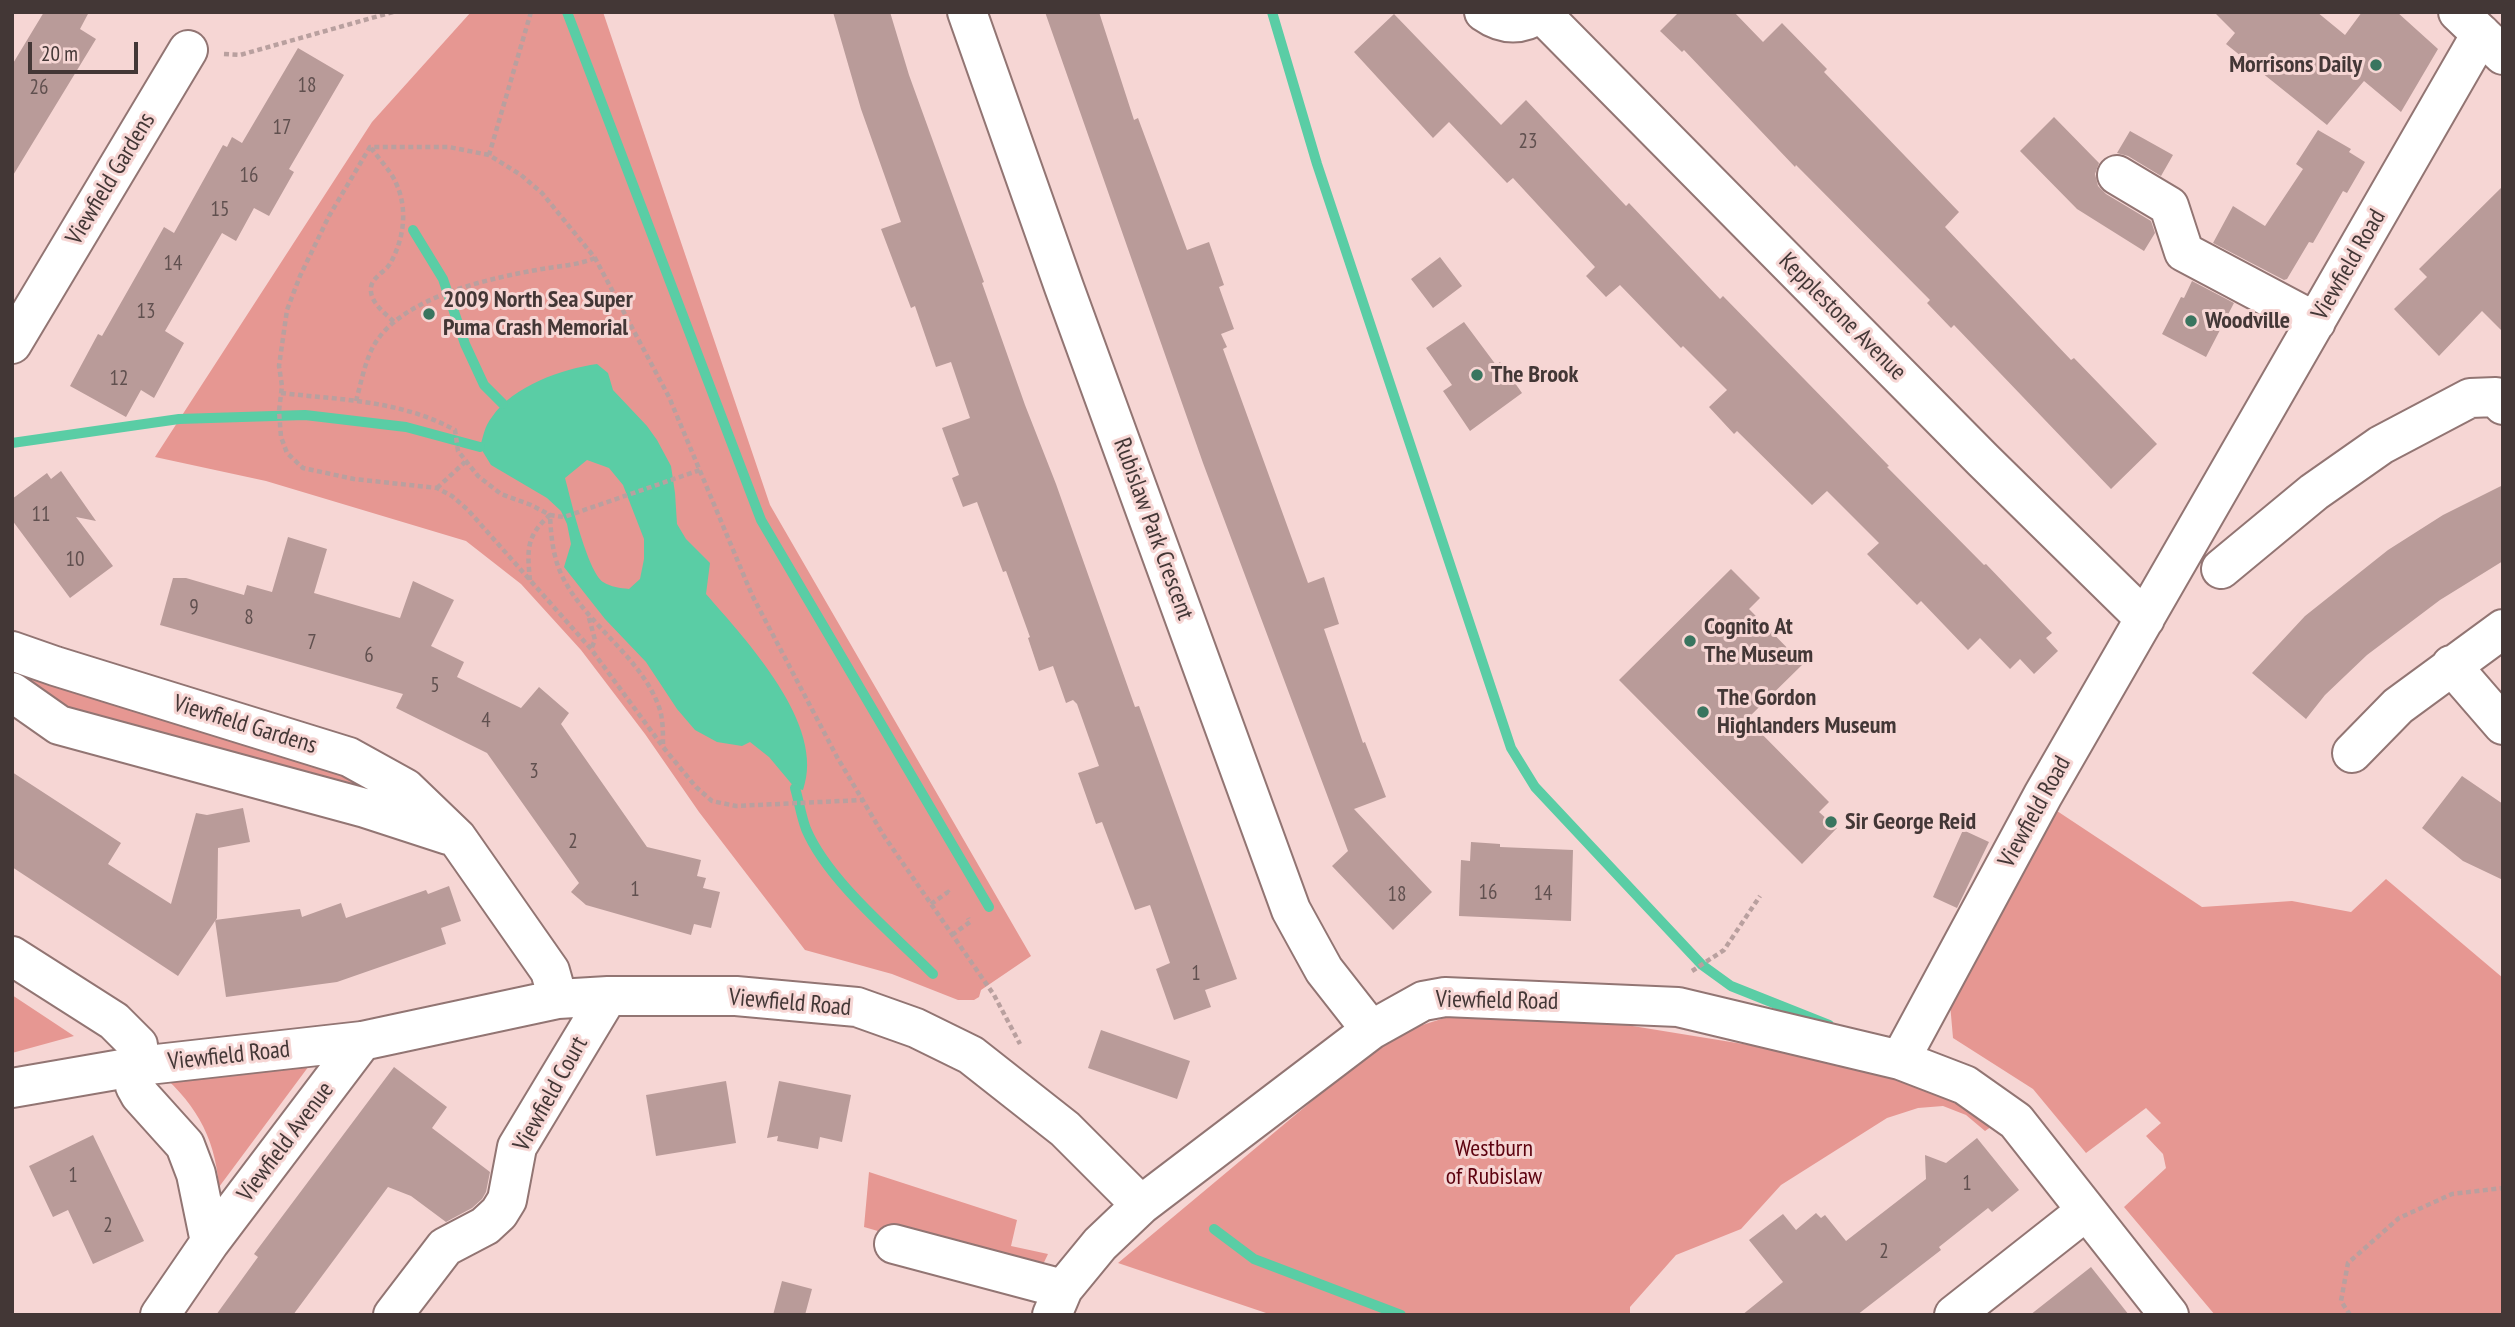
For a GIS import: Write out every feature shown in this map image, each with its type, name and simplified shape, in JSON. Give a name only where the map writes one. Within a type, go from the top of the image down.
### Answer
[{"type":"street","name":"Rubislaw Park Crescent","points":[[967,12],[1291,910],[1324,970],[1371,1030]]},
{"type":"street","name":"Kepplestone Avenue","points":[[1485,12],[1495,20],[1519,23],[1541,13],[1983,460],[2145,619]]},
{"type":"street","name":"Viewfield Road","points":[[12,956],[114,1021],[138,1045],[139,1066],[362,1041],[558,999],[608,996],[736,996],[857,1007],[916,1028],[971,1055],[1065,1129],[1141,1205],[1371,1030],[1423,1001],[1445,997],[1678,1007],[1900,1060],[2043,795],[2480,34]]},
{"type":"street","name":"Viewfield Gardens","points":[[12,344],[188,50]]},
{"type":"street","points":[[2117,175],[2169,206],[2184,252],[2316,322]]},
{"type":"street","points":[[2221,569],[2314,492],[2381,445],[2470,398],[2500,391]]},
{"type":"street","points":[[2352,753],[2398,706],[2503,629]]},
{"type":"street","name":"Viewfield Gardens","points":[[12,651],[349,757],[405,788],[457,838],[550,971],[558,999]]},
{"type":"street","points":[[2451,665],[2503,725]]},
{"type":"street","name":"Viewfield Gardens","points":[[12,692],[59,725],[365,808],[457,838]]},
{"type":"street","name":"Viewfield Court","points":[[393,1315],[445,1248],[485,1226],[499,1213],[507,1200],[517,1147],[608,996]]},
{"type":"street","name":"Viewfield Avenue","points":[[160,1315],[210,1242],[362,1041]]},
{"type":"street","points":[[1900,1060],[1965,1085],[2016,1121],[2169,1315]]},
{"type":"street","points":[[12,1088],[139,1066]]},
{"type":"street","name":"Viewfield Avenue","points":[[139,1066],[135,1086],[140,1095],[185,1145],[196,1174],[210,1242]]},
{"type":"street","points":[[894,1244],[1057,1302],[1100,1244],[1141,1205]]},
{"type":"street","points":[[1954,1315],[2086,1211]]},
{"type":"path","points":[[188,50],[240,55],[393,12]]},
{"type":"path","points":[[489,155],[531,12]]},
{"type":"path","points":[[370,147],[449,147],[489,155],[521,175],[542,193],[595,258],[669,397],[752,595],[884,836],[994,995],[1026,1056]]},
{"type":"path","points":[[370,147],[396,182],[402,205],[403,224],[399,246],[389,266],[377,276],[371,286],[372,297],[394,322]]},
{"type":"path","points":[[370,147],[334,206],[288,310],[279,366],[279,424],[288,453],[303,468],[354,478],[437,488],[452,496],[468,510],[591,649],[663,747],[695,786],[712,801],[736,806],[863,800]]},
{"type":"path","points":[[356,401],[373,346],[394,322],[457,289],[541,269],[584,263],[595,258]]},
{"type":"path","points":[[281,393],[412,410],[455,430],[458,451],[465,462],[501,494],[550,515],[564,517],[700,470]]},
{"type":"path","points":[[437,488],[465,462]]},
{"type":"path","points":[[530,581],[529,544],[536,527],[550,515]]},
{"type":"path","points":[[550,515],[552,548],[562,576],[587,614],[631,660],[649,685],[659,708],[663,747]]},
{"type":"path","points":[[587,614],[595,640],[591,649]]},
{"type":"path","points":[[931,904],[948,892],[950,895]]},
{"type":"path","points":[[1690,972],[1724,950],[1760,896]]},
{"type":"path","points":[[952,935],[970,922],[968,918]]},
{"type":"path","points":[[2350,1315],[2341,1301],[2348,1263],[2399,1218],[2452,1194],[2503,1188]]},
{"type":"green space","points":[[471,12],[603,12],[770,505],[1031,956],[981,990],[979,997],[974,1000],[958,1000],[892,974],[805,950],[699,812],[645,734],[581,650],[521,584],[466,541],[266,481],[155,457],[372,122]]},
{"type":"green space","points":[[12,651],[349,757],[457,838],[12,692]]},
{"type":"green space","points":[[2048,805],[2202,907],[2292,901],[2351,912],[2386,879],[2503,978],[2503,1315],[2215,1315],[2124,1207],[2166,1168],[2163,1154],[2146,1136],[2161,1123],[2146,1108],[2086,1153],[2033,1089],[1953,1038],[1949,992]]},
{"type":"green space","points":[[12,995],[74,1036],[12,1053]]},
{"type":"green space","name":"Westburn of Rubislaw","points":[[1476,1008],[1571,1016],[1903,1070],[2007,1116],[1985,1131],[1966,1115],[1943,1106],[1918,1108],[1887,1118],[1781,1185],[1741,1229],[1676,1255],[1630,1307],[1630,1315],[1272,1315],[1118,1263],[1391,1035]]},
{"type":"green space","points":[[326,1043],[219,1187],[213,1151],[200,1120],[180,1092],[153,1067]]},
{"type":"green space","points":[[869,1172],[1017,1220],[1011,1246],[1048,1254],[1037,1277],[864,1227]]},
{"type":"shaded area","points":[[597,364],[608,373],[613,390],[647,426],[671,466],[677,524],[686,539],[710,563],[706,594],[760,659],[793,711],[803,738],[807,765],[803,790],[795,788],[769,757],[750,742],[742,746],[717,742],[695,730],[677,709],[646,662],[605,619],[564,567],[571,544],[561,511],[547,498],[491,465],[480,447],[490,420],[512,396],[539,381]],"holes":[[[587,460],[609,468],[623,485],[644,539],[640,579],[629,589],[606,584],[597,575],[580,534],[565,478]]]},
{"type":"building","points":[[44,12],[89,12],[80,29],[96,39],[12,177],[12,65]]},
{"type":"building","points":[[833,12],[890,12],[909,75],[984,282],[982,283],[1025,405],[1135,707],[1139,706],[1237,979],[1205,990],[1211,1007],[1174,1020],[1156,969],[1170,963],[1150,905],[1135,910],[1102,822],[1096,824],[1078,773],[1099,766],[1077,704],[1073,700],[1066,703],[1053,666],[1039,671],[1028,638],[1030,637],[1006,571],[1003,572],[977,502],[963,507],[952,478],[959,475],[942,428],[970,418],[951,362],[936,367],[915,306],[911,308],[881,229],[901,222],[861,109]]},
{"type":"building","points":[[1045,12],[1099,12],[1134,120],[1138,118],[1187,250],[1209,242],[1224,285],[1219,287],[1234,329],[1221,334],[1227,347],[1223,349],[1308,583],[1324,577],[1339,624],[1324,629],[1363,743],[1365,742],[1386,797],[1354,809],[1432,892],[1393,930],[1332,866],[1348,851],[1203,463]]},
{"type":"building","points":[[1679,12],[1734,12],[1763,42],[1782,23],[1827,69],[1824,72],[1959,212],[1945,227],[2071,360],[2074,358],[2157,444],[2111,489],[1954,325],[1951,328],[1927,303],[1930,300],[1796,165],[1795,167],[1684,50],[1682,52],[1660,31]]},
{"type":"building","points":[[2214,12],[2317,12],[2345,35],[2362,12],[2397,12],[2438,49],[2401,112],[2364,81],[2327,125],[2226,44],[2235,33]]},
{"type":"building","points":[[1394,14],[1501,125],[1526,100],[1626,206],[1629,203],[1720,299],[1723,296],[1889,466],[1887,467],[1984,565],[1986,564],[2052,633],[2046,638],[2058,651],[2034,674],[2020,659],[2010,669],[1980,638],[1968,650],[1921,601],[1917,605],[1867,554],[1879,543],[1827,491],[1812,505],[1737,431],[1734,434],[1709,407],[1727,390],[1683,346],[1681,348],[1620,285],[1606,297],[1586,276],[1595,267],[1513,178],[1507,183],[1449,122],[1433,138],[1354,52]]},
{"type":"building","points":[[298,48],[344,75],[289,169],[294,172],[269,216],[254,208],[236,241],[222,233],[165,331],[184,343],[154,398],[141,390],[126,417],[70,386],[98,334],[102,336],[164,227],[174,233],[223,145],[227,147],[232,137],[242,143]]},
{"type":"building","points":[[2054,117],[2099,163],[2095,174],[2098,186],[2106,194],[2151,221],[2155,233],[2144,251],[2077,209],[2020,151]]},
{"type":"building","points":[[2318,130],[2351,149],[2349,152],[2365,162],[2347,193],[2343,191],[2313,243],[2309,242],[2287,279],[2284,280],[2213,243],[2233,206],[2265,226],[2303,169],[2296,164]]},
{"type":"building","points":[[2130,131],[2173,155],[2161,176],[2128,156],[2117,153]]},
{"type":"building","points":[[2503,186],[2503,332],[2482,311],[2439,356],[2394,309],[2427,277],[2419,269]]},
{"type":"building","points":[[1440,257],[1462,286],[1433,308],[1411,279]]},
{"type":"building","name":"Woodville","points":[[2192,281],[2234,303],[2206,357],[2162,334]]},
{"type":"building","name":"The Brook","points":[[1464,322],[1496,365],[1500,362],[1522,393],[1470,431],[1443,391],[1452,385],[1426,348]]},
{"type":"building","points":[[61,471],[96,521],[76,517],[113,566],[70,598],[12,520],[12,499],[47,473],[51,479]]},
{"type":"building","points":[[2503,485],[2503,561],[2440,600],[2367,655],[2325,695],[2306,719],[2252,673],[2305,616],[2388,550],[2443,515]]},
{"type":"building","points":[[288,537],[327,549],[314,593],[400,618],[413,581],[454,600],[431,646],[464,662],[457,677],[521,708],[539,687],[569,713],[561,724],[647,847],[701,860],[697,876],[706,878],[703,888],[720,892],[711,928],[694,924],[691,935],[586,905],[571,892],[579,883],[487,753],[396,708],[403,694],[160,625],[173,578],[186,578],[244,595],[247,585],[272,592]]},
{"type":"building","name":"The Gordon Highlanders Museum","points":[[1731,569],[1760,598],[1749,609],[1803,664],[1747,719],[1829,802],[1819,812],[1837,828],[1802,864],[1619,680]]},
{"type":"building","points":[[12,772],[121,843],[108,864],[171,904],[196,813],[207,815],[243,808],[250,842],[218,848],[217,918],[178,976],[12,867]]},
{"type":"building","points":[[2462,776],[2503,804],[2503,880],[2463,861],[2422,828]]},
{"type":"building","points":[[1963,830],[1989,842],[1957,908],[1933,897]]},
{"type":"building","points":[[1471,842],[1500,844],[1500,847],[1573,850],[1571,921],[1459,916],[1461,860],[1470,861]]},
{"type":"building","points":[[449,886],[461,921],[441,928],[446,944],[337,982],[226,997],[215,920],[300,909],[302,917],[341,903],[346,918],[426,890],[428,894]]},
{"type":"building","points":[[1101,1030],[1190,1061],[1177,1099],[1088,1068]]},
{"type":"building","points":[[394,1067],[447,1107],[432,1128],[490,1172],[482,1199],[472,1208],[446,1222],[411,1196],[388,1187],[293,1315],[216,1315],[258,1257],[254,1254]]},
{"type":"building","points":[[726,1081],[736,1143],[656,1156],[646,1095]]},
{"type":"building","points":[[779,1081],[851,1095],[842,1142],[820,1137],[818,1149],[777,1141],[778,1136],[767,1138]]},
{"type":"building","points":[[93,1135],[144,1241],[93,1264],[68,1210],[53,1217],[29,1166]]},
{"type":"building","points":[[1977,1138],[2019,1190],[1992,1212],[1988,1208],[1939,1247],[1941,1250],[1857,1315],[1742,1315],[1783,1282],[1749,1240],[1783,1214],[1796,1230],[1816,1213],[1821,1218],[1825,1215],[1846,1241],[1926,1179],[1925,1155],[1946,1163]]},
{"type":"building","points":[[2091,1267],[2129,1315],[2030,1315]]},
{"type":"building","points":[[782,1281],[812,1289],[805,1315],[773,1315]]},
{"type":"waterway","points":[[567,12],[761,520],[989,907]]},
{"type":"waterway","points":[[1272,12],[1317,164],[1511,748],[1535,787],[1702,965],[1731,986],[1829,1025]]},
{"type":"waterway","points":[[413,230],[443,279],[465,344],[484,385],[503,404]]},
{"type":"waterway","points":[[12,443],[179,419],[305,415],[406,427],[480,447]]},
{"type":"waterway","points":[[795,788],[806,829],[830,868],[863,906],[933,974]]},
{"type":"waterway","points":[[1214,1229],[1254,1259],[1401,1315]]},
{"type":"place","name":"Morrisons Daily","points":[[2376,65]]},
{"type":"place","name":"2009 North Sea Super Puma Crash Memorial","points":[[429,314]]},
{"type":"place","name":"Woodville","points":[[2191,321]]},
{"type":"place","name":"The Brook","points":[[1477,375]]},
{"type":"place","name":"Cognito At The Museum","points":[[1690,641]]},
{"type":"place","name":"The Gordon Highlanders Museum","points":[[1703,712]]},
{"type":"place","name":"Sir George Reid","points":[[1831,822]]}]
